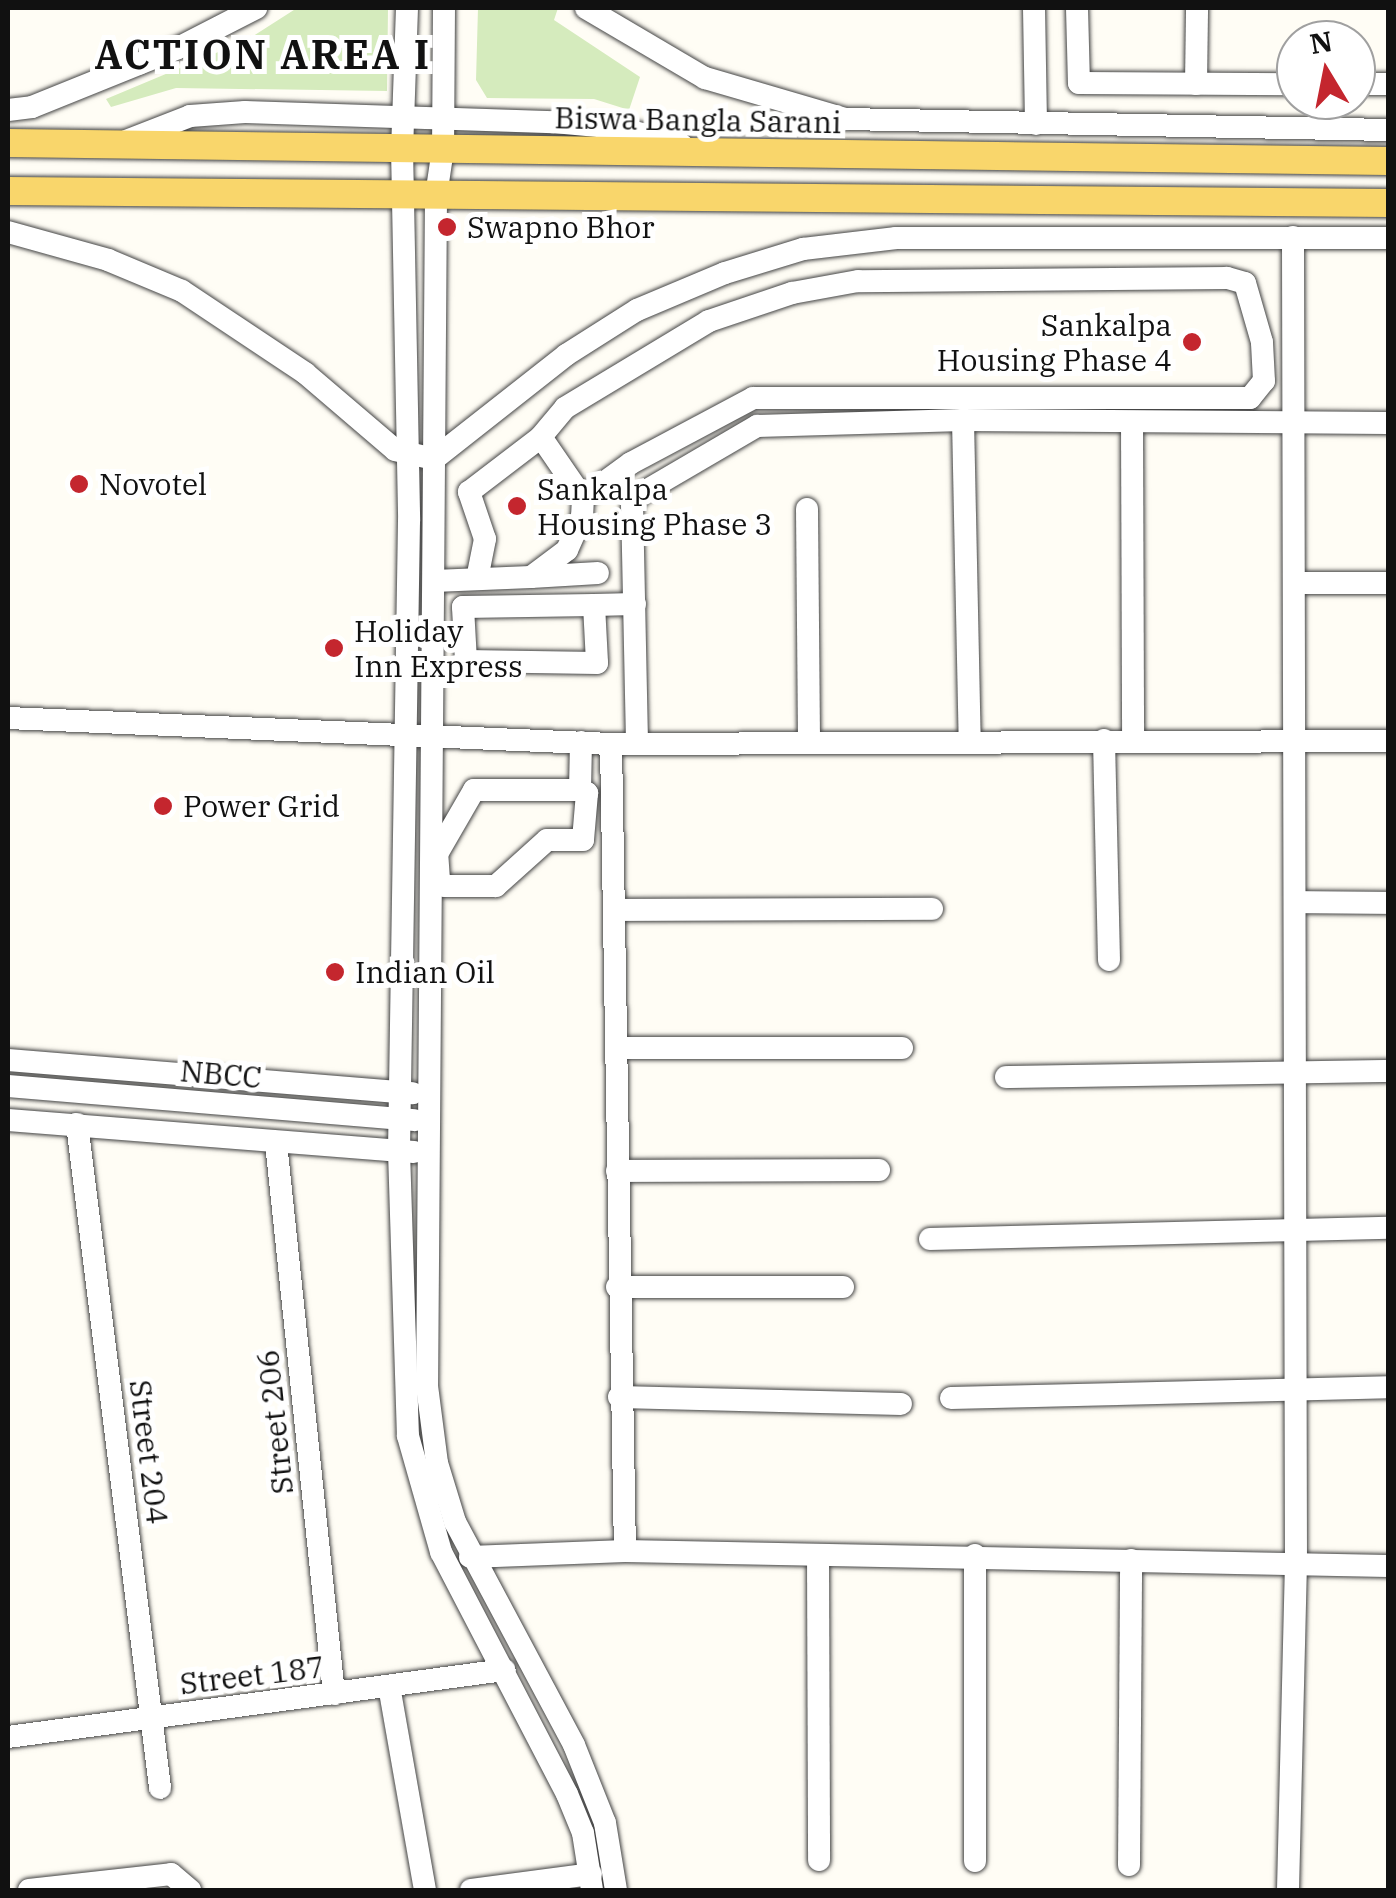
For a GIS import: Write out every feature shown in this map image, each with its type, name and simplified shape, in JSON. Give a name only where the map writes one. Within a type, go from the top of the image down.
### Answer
[{"type":"main road","name":"Biswa Bangla Sarani","points":[[8,144],[1388,161]]},
{"type":"main road","points":[[8,190],[1388,203]]},
{"type":"street","points":[[8,110],[32,107],[145,62],[256,8]]},
{"type":"street","points":[[406,8],[402,148],[409,458],[399,1151],[408,1436],[441,1552],[567,1794],[591,1882],[471,1890]]},
{"type":"street","points":[[444,8],[443,148],[436,196],[431,735],[431,1422],[446,1492],[470,1557],[574,1745],[606,1823],[616,1890]]},
{"type":"street","points":[[586,8],[705,78],[820,115],[1036,124],[1388,130]]},
{"type":"street","points":[[1034,8],[1036,124]]},
{"type":"street","points":[[1077,8],[1080,83],[1276,84]]},
{"type":"street","points":[[1196,8],[1196,84]]},
{"type":"street","points":[[118,144],[218,112],[443,117],[620,128],[712,153]]},
{"type":"street","points":[[8,232],[108,260],[182,291],[256,336],[409,458],[434,459],[566,355],[637,310],[709,278],[803,249],[896,238],[1388,238]]},
{"type":"street","points":[[1288,1890],[1296,1565],[1292,1070],[1298,583],[1293,237]]},
{"type":"street","points":[[477,579],[485,539],[469,492],[541,437],[565,408],[710,321],[792,294],[858,281],[1226,278],[1245,283],[1262,342],[1264,382],[1250,398],[754,398],[631,463],[583,498]]},
{"type":"street","points":[[1264,382],[1295,382]]},
{"type":"street","points":[[637,742],[632,506],[640,495],[757,426],[963,420],[1388,423]]},
{"type":"street","points":[[963,420],[970,742]]},
{"type":"street","points":[[1132,423],[1133,740]]},
{"type":"street","points":[[531,577],[567,550],[582,517],[583,498],[541,437]]},
{"type":"street","points":[[806,510],[809,739]]},
{"type":"street","points":[[434,581],[598,573]]},
{"type":"street","points":[[1298,583],[1388,583]]},
{"type":"street","points":[[594,604],[597,663],[466,661],[464,608],[594,604],[635,604]]},
{"type":"street","points":[[434,619],[464,619]]},
{"type":"street","points":[[433,654],[465,653]]},
{"type":"street","points":[[8,718],[611,744],[809,739],[1388,741]]},
{"type":"street","points":[[1104,740],[1109,960]]},
{"type":"street","points":[[580,790],[581,742]]},
{"type":"street","points":[[611,744],[624,1551]]},
{"type":"street","points":[[474,790],[580,790],[587,793],[584,840],[547,840],[496,886],[445,886],[440,880],[437,854],[474,790]]},
{"type":"street","points":[[1296,902],[1388,903]]},
{"type":"street","points":[[614,910],[932,909]]},
{"type":"street","points":[[617,1048],[902,1048]]},
{"type":"street","points":[[8,1060],[430,1094]]},
{"type":"street","points":[[1006,1077],[1388,1071]]},
{"type":"street","name":"NBCC","points":[[8,1086],[429,1121]]},
{"type":"street","points":[[8,1120],[428,1152]]},
{"type":"street","name":"Street 204","points":[[77,1124],[160,1788]]},
{"type":"street","name":"Street 206","points":[[276,1143],[334,1694]]},
{"type":"street","points":[[617,1171],[879,1170]]},
{"type":"street","points":[[930,1238],[1388,1228]]},
{"type":"street","points":[[617,1287],[843,1287]]},
{"type":"street","points":[[951,1398],[1388,1387]]},
{"type":"street","points":[[619,1398],[902,1404]]},
{"type":"street","points":[[470,1557],[624,1551],[1388,1566]]},
{"type":"street","points":[[818,1555],[819,1860]]},
{"type":"street","points":[[975,1555],[975,1861]]},
{"type":"street","points":[[1129,1866],[1131,1560]]},
{"type":"street","name":"Street 187","points":[[8,1737],[504,1670]]},
{"type":"street","points":[[389,1686],[425,1890]]},
{"type":"street","points":[[28,1890],[171,1874],[190,1890]]},
{"type":"green space","points":[[297,8],[388,8],[387,91],[176,88],[111,107],[106,99],[247,40]]},
{"type":"green space","points":[[478,8],[558,8],[554,20],[640,77],[629,110],[594,99],[487,98],[476,80]]},
{"type":"place","name":"Swapno Bhor","points":[[447,227]]},
{"type":"place","name":"Sankalpa Housing Phase 4","points":[[1192,342]]},
{"type":"place","name":"Novotel","points":[[79,484]]},
{"type":"place","name":"Sankalpa Housing Phase 3","points":[[517,506]]},
{"type":"place","name":"Holiday Inn Express","points":[[334,648]]},
{"type":"place","name":"Power Grid","points":[[163,806]]},
{"type":"place","name":"Indian Oil","points":[[335,972]]},
{"type":"district","name":"ACTION AREA I","points":[[263,54]]}]
